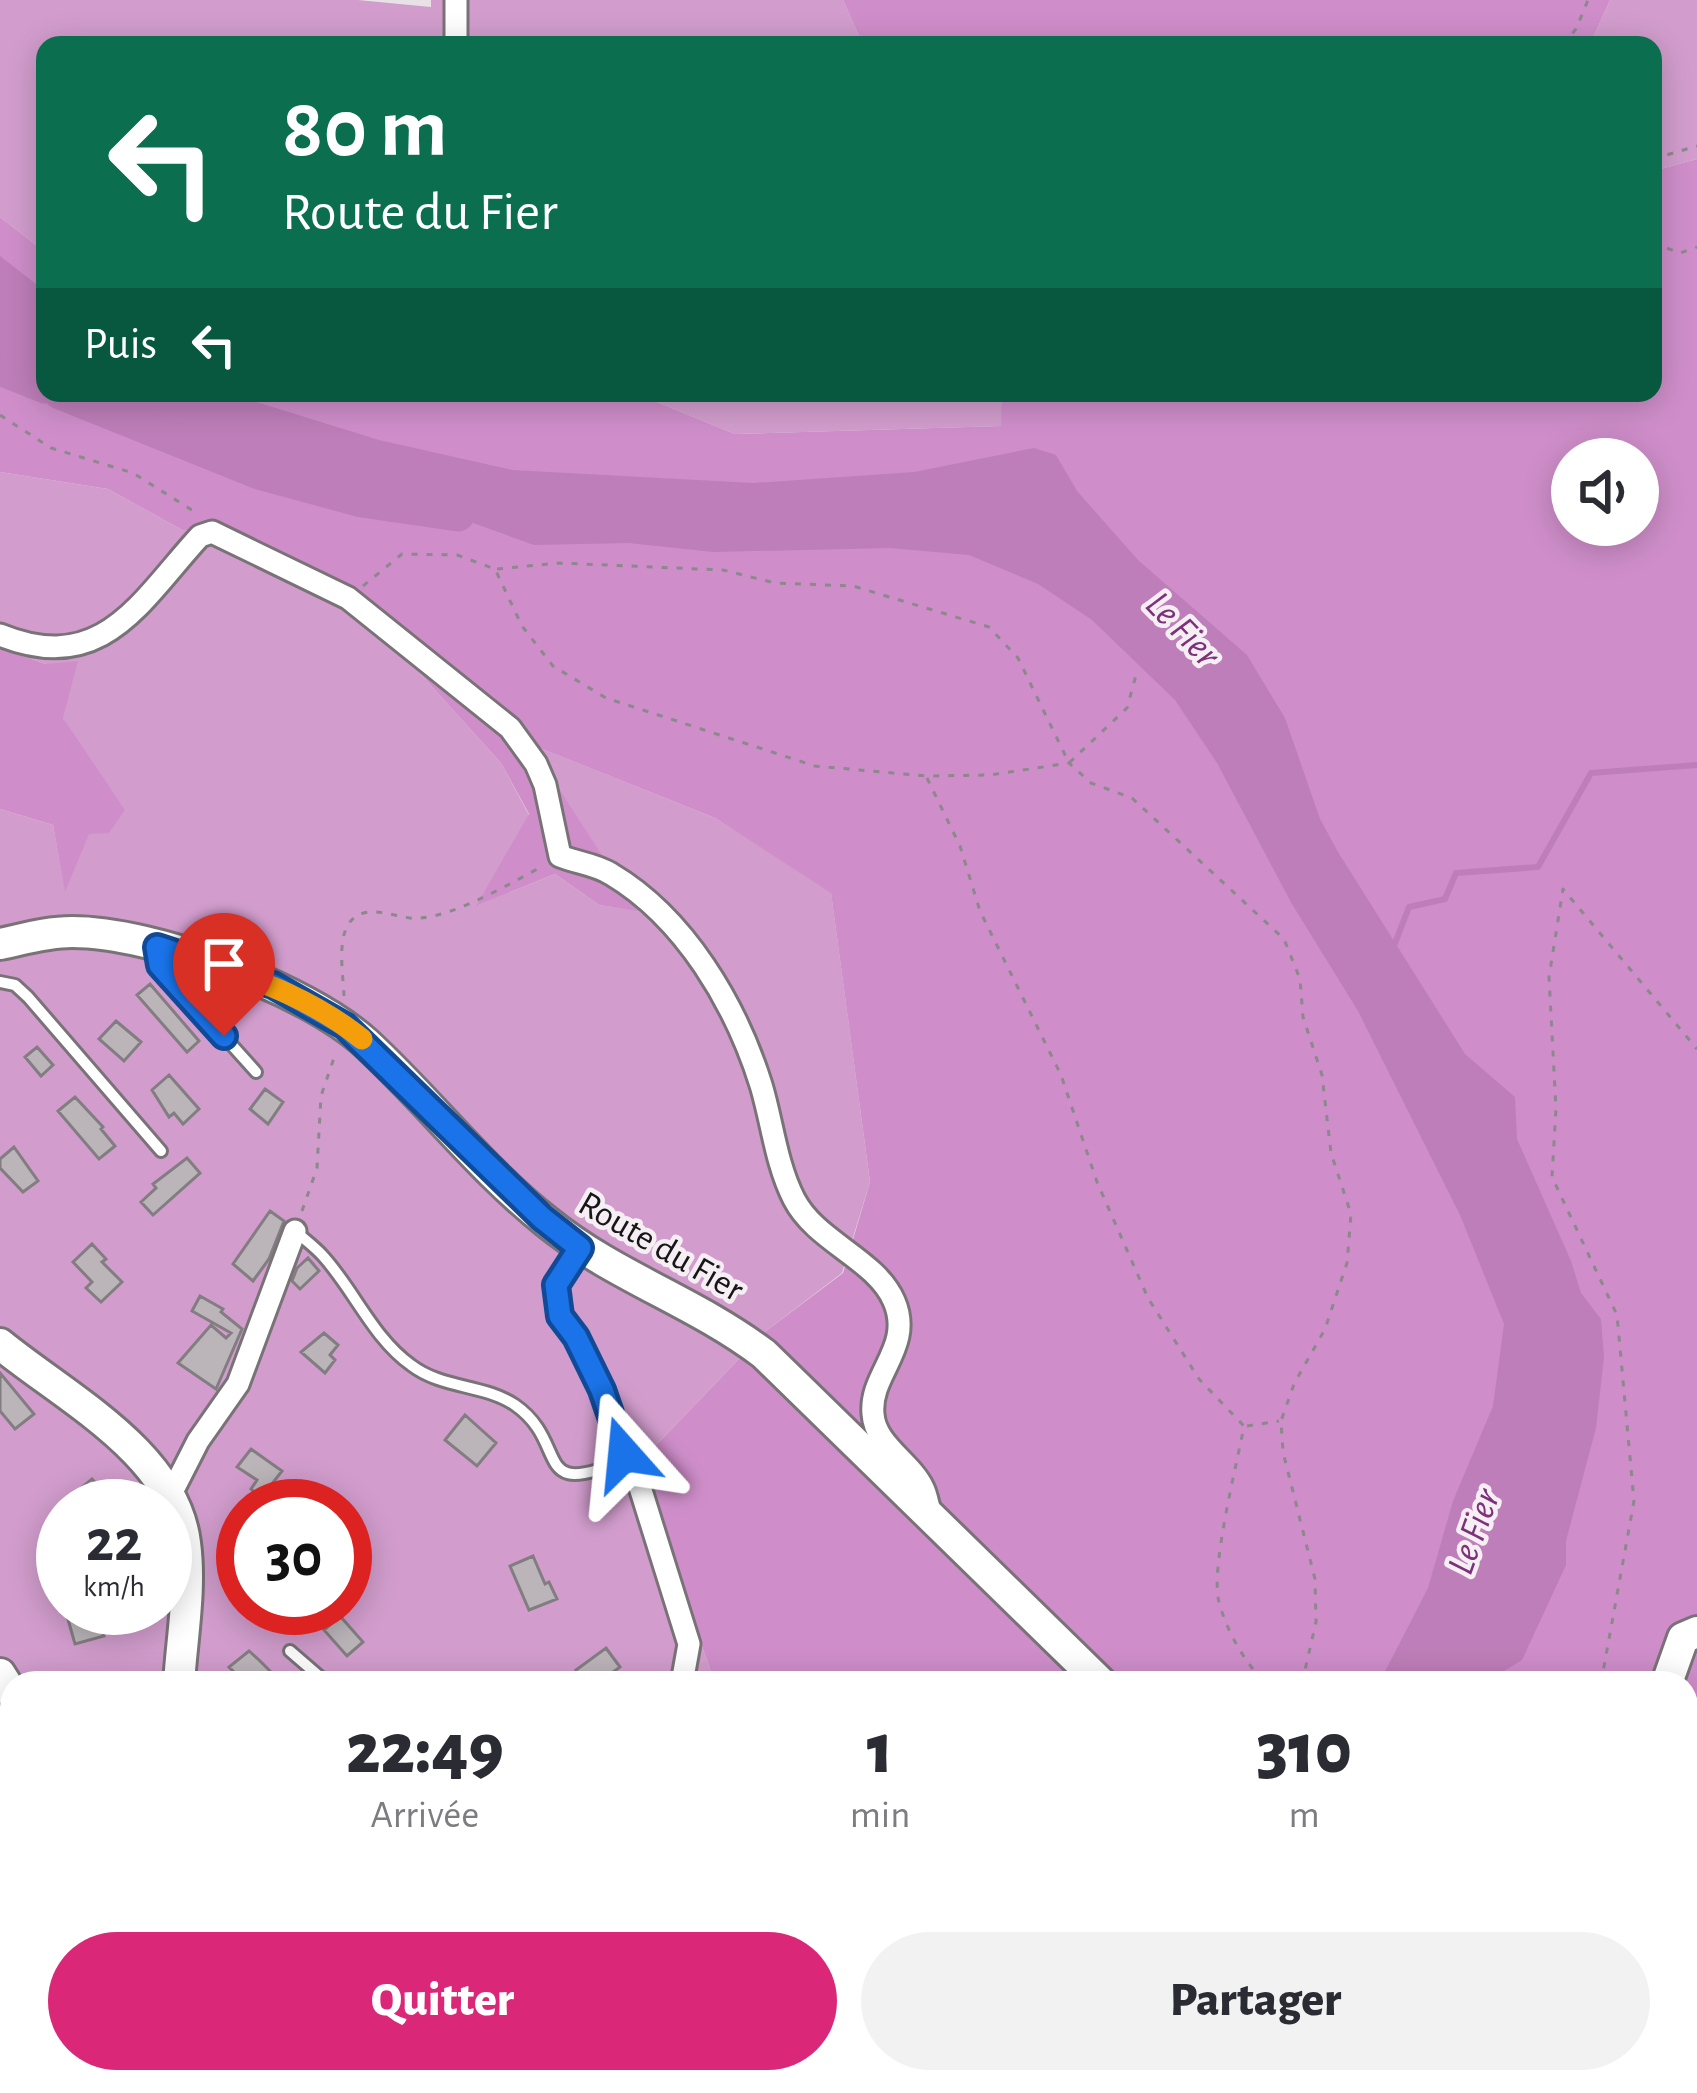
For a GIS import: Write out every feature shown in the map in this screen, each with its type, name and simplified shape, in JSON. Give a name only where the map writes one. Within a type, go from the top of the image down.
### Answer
[{"type":"main road","name":"Route du Fier","points":[[0,944],[69,932],[107,934],[273,985],[345,1026],[542,1218],[580,1248],[722,1322],[764,1354],[1089,1671]]},
{"type":"main road","points":[[0,1344],[135,1447],[160,1479]]},
{"type":"main road","points":[[1671,1671],[1683,1638],[1697,1632]]},
{"type":"main road","points":[[180,1671],[182,1635]]},
{"type":"street","points":[[456,0],[456,36]]},
{"type":"street","points":[[0,635],[43,647],[70,646],[97,637],[124,623],[200,536],[217,533],[348,598],[510,728],[544,784],[560,856],[613,874],[712,975],[760,1082],[794,1201],[842,1251],[874,1273],[893,1299],[900,1322],[898,1340],[873,1404],[873,1416],[878,1431],[923,1487],[932,1519]]},
{"type":"street","points":[[179,1479],[198,1441],[238,1384],[295,1231]]},
{"type":"street","points":[[580,1248],[556,1285],[560,1316],[602,1390],[639,1484],[685,1625],[689,1658],[685,1671]]},
{"type":"lane","points":[[157,947],[160,965],[256,1072]]},
{"type":"lane","points":[[0,982],[15,985],[28,997],[161,1151]]},
{"type":"lane","points":[[295,1231],[323,1256],[410,1365],[436,1380],[515,1405],[544,1439],[555,1463],[568,1474],[592,1474],[626,1460]]},
{"type":"lane","points":[[290,1651],[313,1671]]},
{"type":"path","points":[[1570,36],[1588,0]]},
{"type":"path","points":[[1662,156],[1697,146]]},
{"type":"path","points":[[1662,246],[1680,253],[1697,247]]},
{"type":"path","points":[[0,415],[52,448],[133,472],[217,533]]},
{"type":"path","points":[[348,598],[402,554],[457,555],[496,569],[559,563],[723,571],[775,583],[853,586],[989,627],[1018,658],[1069,763],[1090,783],[1132,798],[1284,939],[1300,979],[1303,1016],[1322,1075],[1331,1153],[1351,1214],[1347,1263],[1325,1329],[1294,1384],[1280,1421],[1283,1452],[1316,1579],[1316,1622],[1304,1671]]},
{"type":"path","points":[[496,569],[522,626],[553,666],[606,698],[815,766],[926,776],[990,775],[1069,763],[1126,708],[1136,676]]},
{"type":"path","points":[[926,776],[960,846],[980,911],[1061,1075],[1096,1182],[1148,1298],[1199,1379],[1244,1426]]},
{"type":"path","points":[[295,1231],[317,1168],[321,1096],[345,1026],[342,935],[353,918],[370,911],[421,919],[494,892],[560,856]]},
{"type":"path","points":[[1603,1671],[1634,1501],[1616,1315],[1552,1177],[1556,1109],[1549,977],[1563,889],[1697,1048]]},
{"type":"path","points":[[1244,1426],[1280,1421]]},
{"type":"path","points":[[1244,1426],[1224,1526],[1217,1599],[1253,1671]]},
{"type":"shaded area","points":[[0,0],[358,0],[431,7],[431,0],[843,0],[859,36],[36,36],[36,245],[0,217]]},
{"type":"shaded area","points":[[843,0],[1610,0],[1594,36],[859,36]]},
{"type":"shaded area","points":[[1610,0],[1697,0],[1697,159],[1662,169],[1662,36],[1594,36]]},
{"type":"shaded area","points":[[1697,159],[1697,1671],[711,1671],[638,1464],[766,1331],[843,1273],[870,1182],[831,893],[715,818],[530,744],[638,911],[599,905],[555,874],[476,906],[529,814],[501,763],[339,584],[217,522],[184,531],[108,489],[0,472],[0,217],[36,245],[36,402],[657,402],[735,434],[1001,426],[1002,402],[1662,402],[1662,169]]},
{"type":"shaded area","points":[[657,402],[1002,402],[1002,426],[735,434]]},
{"type":"shaded area","points":[[0,472],[108,489],[184,531],[216,522],[339,584],[501,763],[529,815],[478,905],[555,874],[599,905],[637,910],[528,743],[715,818],[831,892],[870,1182],[842,1273],[766,1331],[638,1464],[711,1671],[0,1671],[0,809],[53,825],[65,889],[84,755],[63,718],[46,664],[0,648]]},
{"type":"shaded area","points":[[0,648],[46,664],[78,661],[63,718],[125,810],[109,833],[89,834],[65,892],[53,825],[0,809]]},
{"type":"water","points":[[0,256],[36,284],[36,378],[0,365]]},
{"type":"water","points":[[103,402],[256,402],[379,440],[512,470],[753,483],[914,472],[1034,448],[1056,455],[1077,491],[1138,560],[1247,655],[1285,718],[1320,819],[1338,852],[1465,1054],[1515,1097],[1517,1139],[1581,1293],[1601,1319],[1604,1357],[1596,1428],[1566,1541],[1566,1565],[1522,1660],[1504,1671],[1385,1671],[1428,1588],[1453,1501],[1493,1406],[1504,1324],[1460,1215],[1358,1011],[1292,904],[1217,763],[1175,700],[1092,620],[1038,584],[969,555],[890,548],[713,552],[629,543],[534,545],[448,514],[363,499],[260,471]]},
{"type":"building","points":[[150,984],[199,1041],[187,1052],[137,995]]},
{"type":"building","points":[[116,1021],[141,1042],[124,1061],[99,1039]]},
{"type":"building","points":[[37,1047],[53,1065],[41,1076],[25,1057]]},
{"type":"building","points":[[169,1075],[199,1109],[183,1124],[174,1113],[169,1117],[152,1090]]},
{"type":"building","points":[[265,1089],[283,1102],[268,1124],[250,1109]]},
{"type":"building","points":[[75,1097],[115,1146],[99,1159],[58,1111]]},
{"type":"building","points":[[14,1147],[38,1181],[23,1192],[0,1168],[0,1159]]},
{"type":"building","points":[[187,1158],[200,1173],[153,1215],[141,1202],[156,1188],[153,1184]]},
{"type":"building","points":[[270,1211],[284,1221],[269,1259],[253,1281],[233,1264]]},
{"type":"building","points":[[92,1244],[122,1282],[101,1302],[86,1288],[92,1282],[73,1262]]},
{"type":"building","points":[[308,1258],[319,1271],[300,1289],[292,1281]]},
{"type":"building","points":[[200,1296],[223,1309],[242,1329],[216,1389],[178,1363],[211,1325],[226,1338],[231,1333],[192,1311]]},
{"type":"building","points":[[324,1333],[338,1345],[325,1373],[301,1352]]},
{"type":"building","points":[[0,1373],[34,1414],[15,1429],[0,1411]]},
{"type":"building","points":[[465,1415],[496,1443],[477,1466],[445,1440]]},
{"type":"building","points":[[251,1449],[282,1471],[276,1479],[255,1479],[237,1467]]},
{"type":"building","points":[[533,1556],[557,1599],[529,1610],[510,1566]]},
{"type":"building","points":[[72,1635],[104,1636],[75,1644]]},
{"type":"building","points":[[328,1635],[357,1635],[363,1642],[347,1656]]},
{"type":"building","points":[[606,1648],[620,1667],[614,1671],[576,1670]]},
{"type":"building","points":[[249,1651],[270,1671],[233,1671],[229,1667]]},
{"type":"waterway","name":"Le Fier","points":[[0,369],[36,383]]},
{"type":"waterway","name":"Le Fier","points":[[82,402],[259,473],[362,501],[458,515]]},
{"type":"waterway","points":[[1392,951],[1409,907],[1445,899],[1456,873],[1538,867],[1591,773],[1697,765]]},
{"type":"slow traffic","points":[[207,962],[273,985],[317,1007],[362,1039]]},
{"type":"route","points":[[224,1036],[160,965],[157,947],[273,985],[345,1026],[542,1218],[580,1248],[556,1285],[560,1316],[602,1390],[624,1454]]}]
